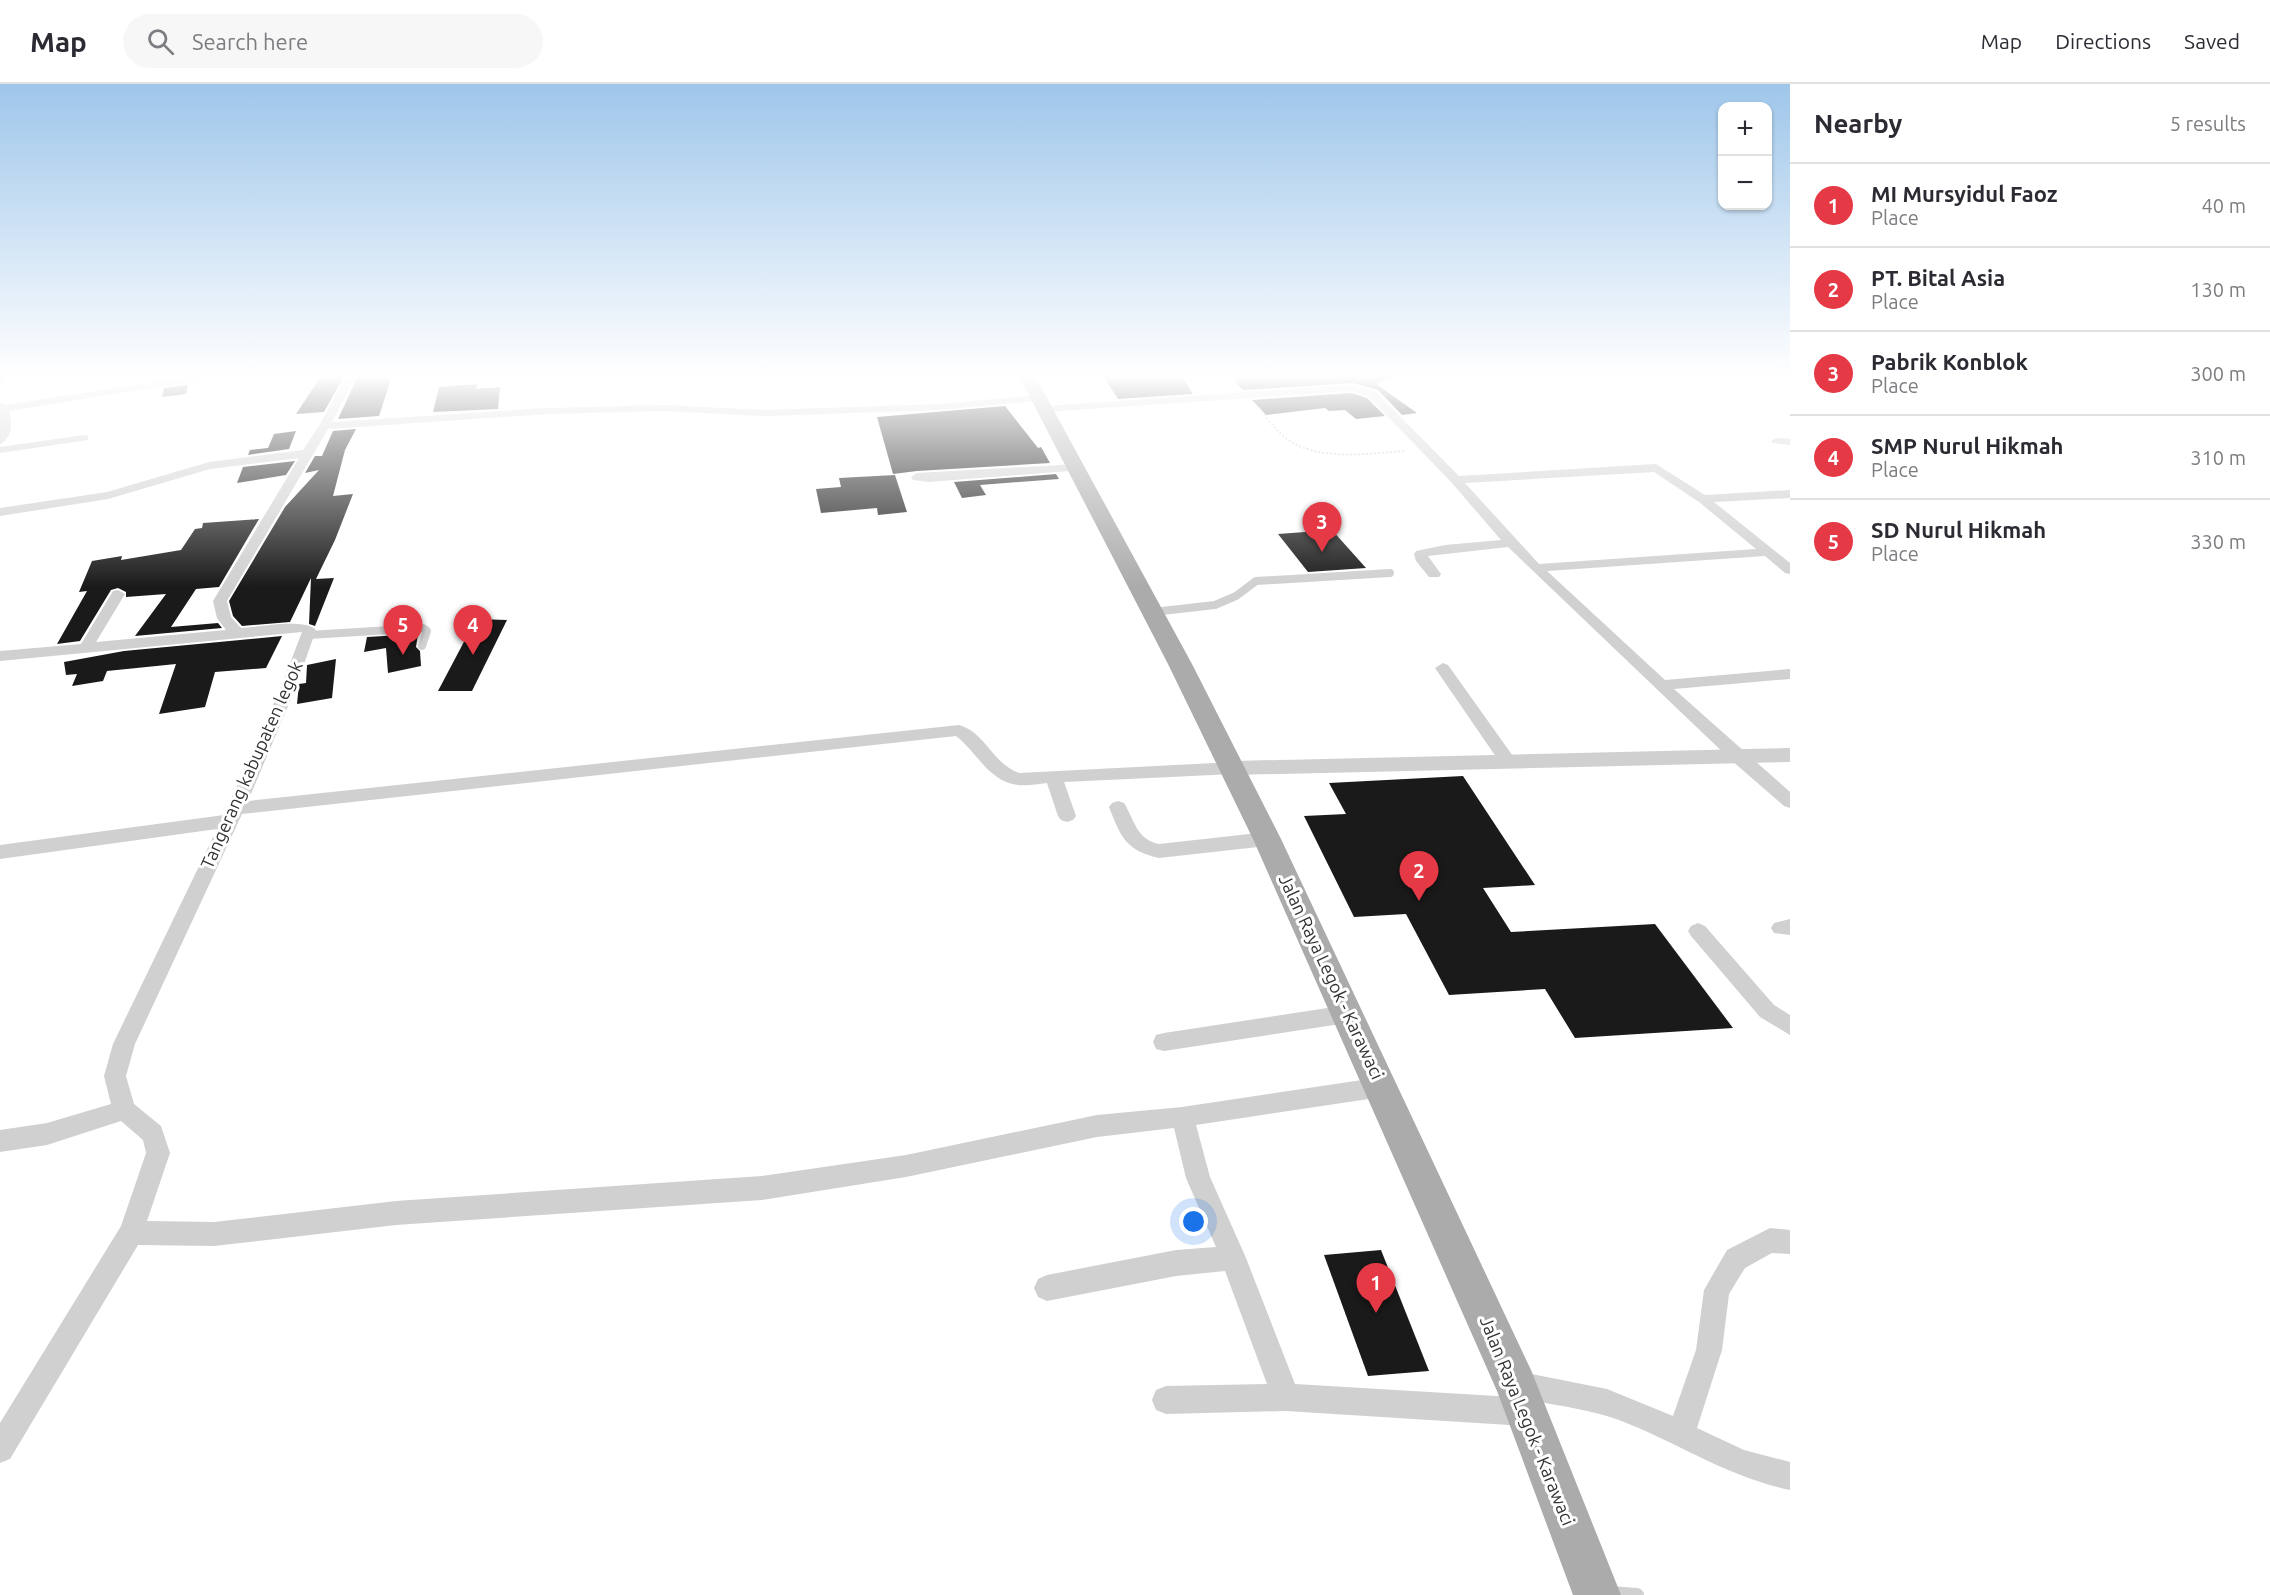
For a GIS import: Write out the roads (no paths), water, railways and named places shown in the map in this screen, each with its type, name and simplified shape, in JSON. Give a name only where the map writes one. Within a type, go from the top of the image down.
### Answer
[{"type":"main road","name":"Jalan Raya Legok - Karawaci","points":[[1065,447],[1234,768],[1382,1088],[1521,1399],[1592,1594]]},
{"type":"street","points":[[0,450],[24,447]]},
{"type":"street","points":[[237,633],[224,618],[220,601],[311,447]]},
{"type":"street","points":[[1425,447],[1536,568],[1737,756],[1790,802]]},
{"type":"street","points":[[0,512],[108,495],[209,466],[307,453]]},
{"type":"street","points":[[1456,480],[1652,467],[1660,469],[1703,499],[1789,568]]},
{"type":"street","points":[[917,477],[940,478],[1077,468]]},
{"type":"street","points":[[1703,499],[1790,494]]},
{"type":"street","points":[[1434,574],[1423,561],[1421,554],[1445,549],[1511,543]]},
{"type":"street","points":[[1536,568],[1769,552]]},
{"type":"street","points":[[86,647],[118,594]]},
{"type":"street","points":[[0,656],[303,628],[309,630],[309,634]]},
{"type":"street","name":"Tangerang kabupaten legok","points":[[124,1110],[115,1077],[124,1044],[233,815],[282,706],[309,634]]},
{"type":"street","points":[[1443,668],[1509,763]]},
{"type":"street","points":[[1661,685],[1790,674]]},
{"type":"street","points":[[0,852],[233,815],[959,730],[972,738],[993,768],[1005,776],[1018,779],[1234,768],[1509,763],[1790,754]]},
{"type":"street","points":[[1053,776],[1067,816]]},
{"type":"street","points":[[1118,807],[1133,841],[1142,848],[1159,851],[1267,839]]},
{"type":"street","points":[[1698,931],[1767,1011],[1790,1026]]},
{"type":"street","points":[[1164,1042],[1347,1014]]},
{"type":"street","points":[[131,1233],[214,1234],[396,1213],[762,1188],[906,1166],[1097,1126],[1182,1117],[1382,1088]]},
{"type":"street","points":[[0,1141],[21,1140],[70,1129],[124,1110],[153,1134],[158,1153],[131,1233],[0,1449]]},
{"type":"street","points":[[1182,1117],[1198,1178],[1233,1258],[1286,1397]]},
{"type":"street","points":[[1681,1435],[1709,1350],[1717,1290],[1736,1259],[1770,1240],[1790,1242]]},
{"type":"street","points":[[1047,1288],[1176,1263],[1233,1258]]},
{"type":"street","points":[[1166,1400],[1286,1397],[1521,1399],[1617,1405],[1731,1460],[1766,1472],[1790,1476]]},
{"type":"lane","points":[[1153,612],[1221,604],[1236,597],[1244,588],[1256,581],[1390,573]]},
{"type":"lane","points":[[309,634],[423,628],[427,631],[422,646]]},
{"type":"lane","points":[[1592,1594],[1637,1595]]},
{"type":"place","name":"Pabrik Konblok","points":[[1322,552]]},
{"type":"place","name":"SD Nurul Hikmah","points":[[403,655]]},
{"type":"place","name":"SMP Nurul Hikmah","points":[[473,655]]},
{"type":"place","name":"PT. Bital Asia","points":[[1419,901]]},
{"type":"place","name":"MI Mursyidul Faoz","points":[[1376,1313]]}]
